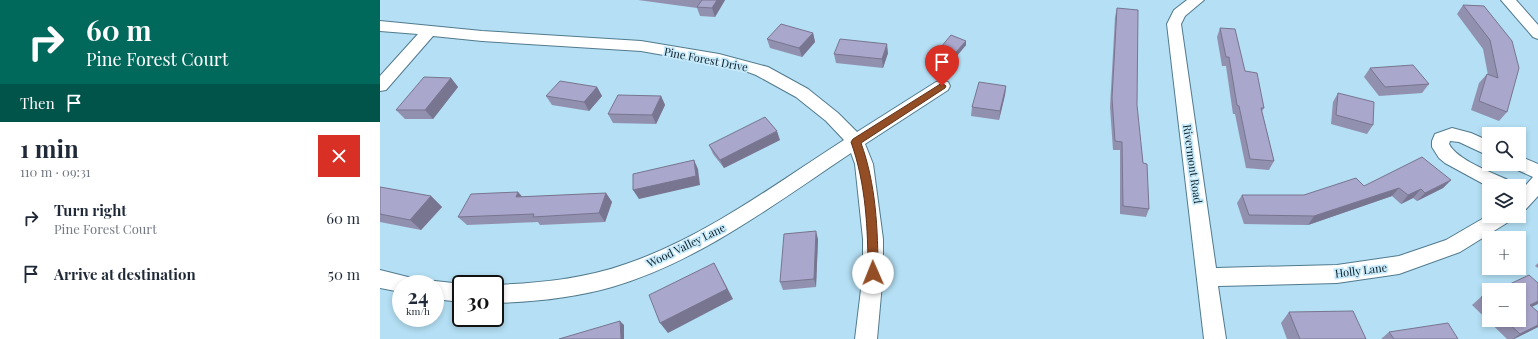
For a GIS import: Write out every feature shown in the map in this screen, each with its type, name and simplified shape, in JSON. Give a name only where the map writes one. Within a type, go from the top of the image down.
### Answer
[{"type":"street","name":"Rivermont Road","points":[[1197,0],[1178,13],[1174,24],[1215,339]]},
{"type":"street","points":[[1508,0],[1538,34]]},
{"type":"street","name":"Pine Forest Drive","points":[[380,26],[428,32],[641,46],[740,64],[768,74],[802,93],[832,117],[856,142],[864,164],[873,239],[873,273],[866,339]]},
{"type":"street","points":[[380,86],[428,32]]},
{"type":"street","name":"Wood Valley Lane","points":[[504,293],[574,285],[601,280],[629,272],[689,245],[725,226],[942,86]]},
{"type":"street","points":[[1482,146],[1461,136],[1451,134],[1445,135],[1441,138],[1439,143],[1441,149],[1452,159],[1490,179]]},
{"type":"street","points":[[1526,166],[1538,172]]},
{"type":"street","points":[[1526,194],[1538,182]]},
{"type":"street","name":"Holly Lane","points":[[1208,277],[1337,274],[1399,265],[1453,246],[1492,223]]},
{"type":"street","points":[[380,279],[392,281]]},
{"type":"building","points":[[702,0],[717,0],[712,8],[697,7]]},
{"type":"building","points":[[1463,5],[1484,6],[1512,41],[1519,68],[1507,112],[1479,101],[1487,74],[1498,78],[1490,40]]},
{"type":"building","points":[[1117,8],[1138,10],[1137,105],[1143,163],[1147,164],[1149,209],[1123,206],[1122,142],[1115,141],[1112,98]]},
{"type":"building","points":[[781,24],[813,33],[799,48],[767,39]]},
{"type":"building","points":[[1220,28],[1235,29],[1245,71],[1257,73],[1264,108],[1261,108],[1274,161],[1250,159],[1239,106],[1237,105],[1229,57],[1226,57]]},
{"type":"building","points":[[951,35],[966,41],[956,52],[941,47]]},
{"type":"building","points":[[840,39],[887,44],[882,59],[834,54]]},
{"type":"building","points":[[1413,65],[1429,84],[1385,87],[1370,68]]},
{"type":"building","points":[[424,77],[451,78],[425,110],[396,110]]},
{"type":"building","points":[[560,81],[597,87],[584,102],[546,96]]},
{"type":"building","points":[[979,82],[1006,86],[1000,111],[972,107]]},
{"type":"building","points":[[1338,93],[1374,102],[1373,125],[1336,115]]},
{"type":"building","points":[[618,95],[661,96],[652,115],[608,114]]},
{"type":"building","points":[[765,117],[777,131],[720,160],[709,145]]},
{"type":"building","points":[[1422,157],[1451,180],[1425,193],[1421,189],[1408,195],[1399,188],[1314,216],[1249,215],[1242,195],[1304,195],[1356,178],[1364,186]]},
{"type":"building","points":[[694,160],[696,176],[633,190],[633,174]]},
{"type":"building","points":[[380,187],[431,196],[410,220],[380,214]]},
{"type":"building","points":[[518,192],[516,197],[606,193],[599,213],[533,217],[534,214],[458,217],[471,194]]},
{"type":"building","points":[[816,231],[814,279],[780,282],[784,234]]},
{"type":"building","points":[[714,263],[727,289],[660,323],[649,295]]},
{"type":"building","points":[[1529,275],[1538,283],[1538,301],[1530,305],[1538,312],[1538,325],[1520,334],[1512,327],[1526,327],[1526,283],[1512,283]]},
{"type":"building","points":[[1353,311],[1366,339],[1300,339],[1289,312]]},
{"type":"building","points":[[620,321],[621,339],[559,339]]},
{"type":"building","points":[[1448,323],[1458,339],[1394,339],[1389,332]]},
{"type":"route","points":[[873,273],[873,239],[864,164],[856,142],[942,86]]}]
